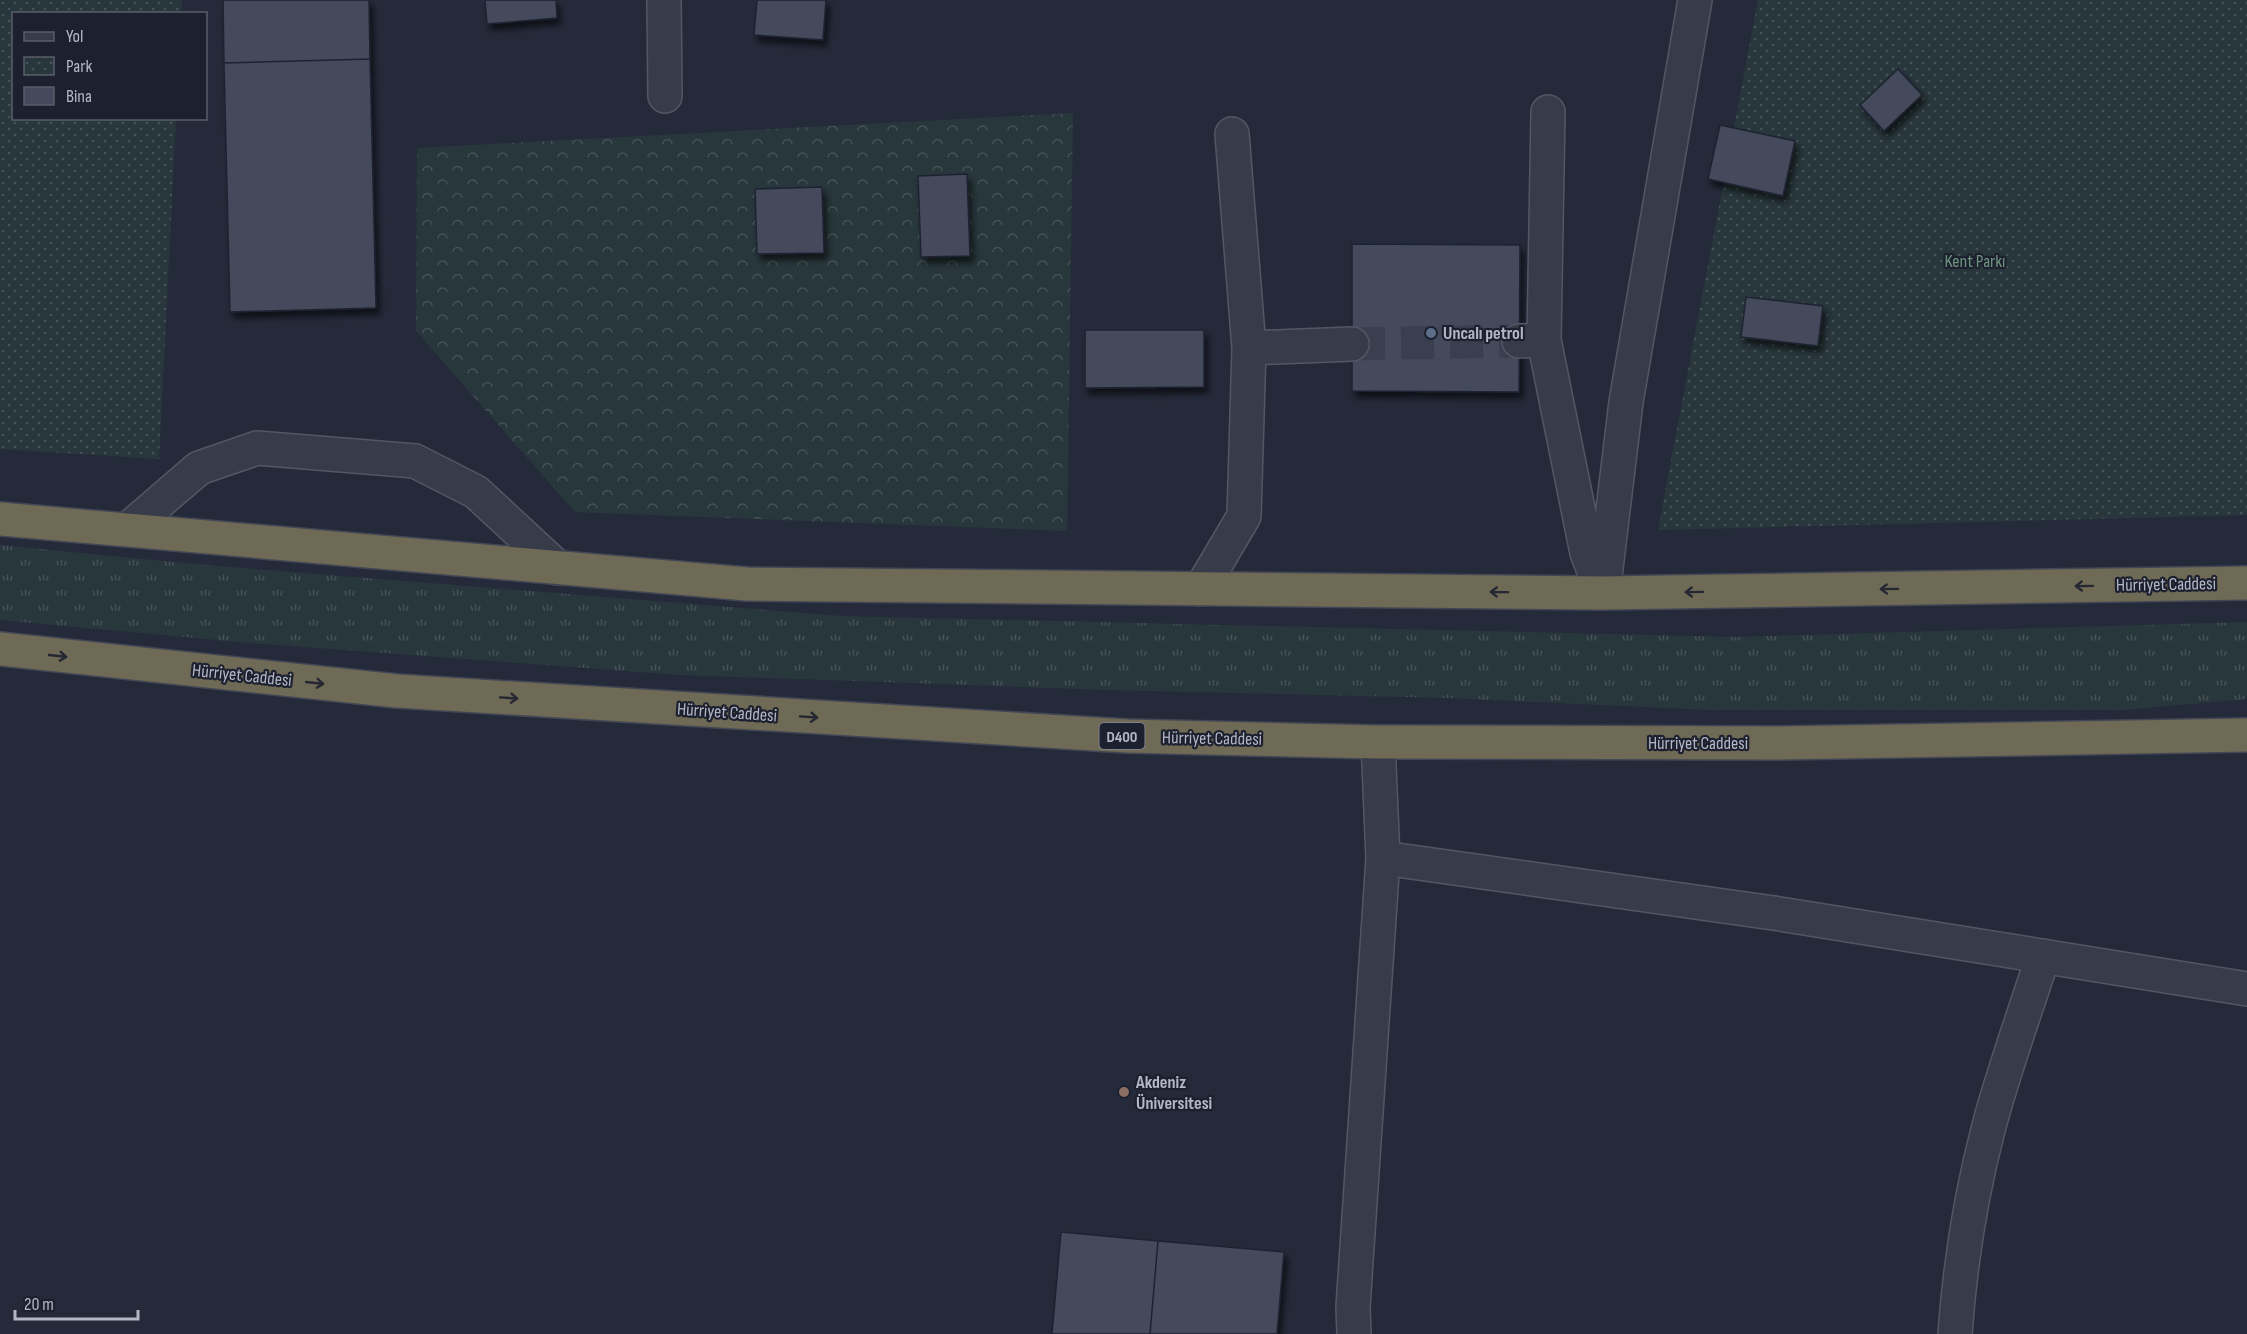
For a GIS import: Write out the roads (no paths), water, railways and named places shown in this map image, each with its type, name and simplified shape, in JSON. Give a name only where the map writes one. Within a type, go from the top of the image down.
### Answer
[{"type":"highway","name":"Hürriyet Caddesi","points":[[0,519],[747,584],[1603,593],[2247,583]]},
{"type":"highway","name":"Hürriyet Caddesi","points":[[0,650],[397,691],[1127,736],[1378,742],[1778,743],[2247,735]]},
{"type":"street","points":[[664,0],[665,96]]},
{"type":"street","points":[[1603,593],[1626,402],[1695,0]]},
{"type":"street","points":[[1548,112],[1532,340],[1587,553],[1603,593]]},
{"type":"street","points":[[1201,589],[1244,516],[1250,348],[1232,134]]},
{"type":"street","points":[[1250,348],[1352,344]]},
{"type":"street","points":[[127,530],[200,468],[257,448],[415,461],[476,492],[558,568]]},
{"type":"street","points":[[1354,1334],[1353,1307],[1383,858],[1378,742]]},
{"type":"street","points":[[1383,858],[1780,914],[2247,989]]},
{"type":"street","points":[[1955,1334],[1964,1242],[1975,1184],[1990,1125],[2043,956]]},
{"type":"tunnel","points":[[1352,344],[1519,341]]},
{"type":"place","name":"Uncalı petrol","points":[[1431,333]]},
{"type":"place","name":"Akdeniz Üniversitesi","points":[[1124,1092]]},
{"type":"park label","name":"Kent Parkı","points":[[1975,261]]}]
